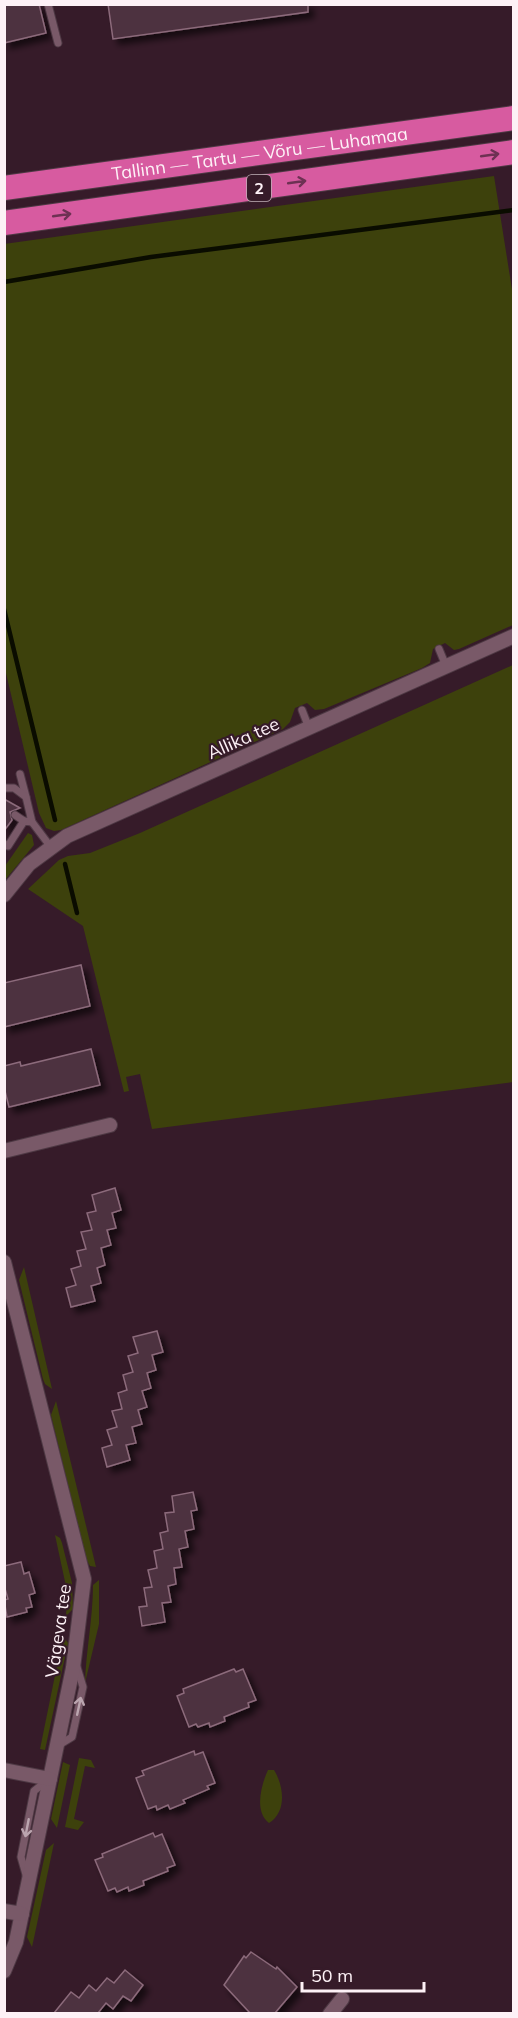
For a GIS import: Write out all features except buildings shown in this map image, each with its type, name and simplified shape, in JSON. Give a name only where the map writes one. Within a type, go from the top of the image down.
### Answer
[{"type":"highway","name":"Tallinn — Tartu — Võru — Luhamaa","points":[[4,188],[513,118]]},
{"type":"highway","name":"Tallinn — Tartu — Võru — Luhamaa","points":[[4,223],[513,152]]},
{"type":"street","name":"Allika tee","points":[[4,895],[28,864],[67,836],[513,636]]},
{"type":"street","points":[[4,1151],[110,1125]]},
{"type":"street","name":"Vägeva tee","points":[[4,1262],[84,1580],[74,1658],[57,1747],[16,1942],[4,1971]]},
{"type":"street","points":[[4,1770],[50,1779]]},
{"type":"street","points":[[4,1911],[22,1914]]},
{"type":"street","points":[[330,2013],[342,1999]]},
{"type":"lane","points":[[48,4],[58,43]]},
{"type":"lane","points":[[439,649],[446,666]]},
{"type":"lane","points":[[302,710],[309,728]]},
{"type":"lane","points":[[20,774],[26,797],[28,822]]},
{"type":"lane","points":[[4,788],[14,788],[26,797]]},
{"type":"lane","points":[[15,815],[28,822],[50,846]]},
{"type":"lane","points":[[6,847],[18,830],[28,822]]},
{"type":"lane","points":[[9,825],[18,830]]},
{"type":"green space","points":[[494,176],[514,302],[513,625],[459,649],[454,650],[445,643],[433,649],[430,663],[422,668],[324,709],[315,710],[307,703],[295,708],[290,722],[283,729],[61,830],[54,831],[46,828],[39,813],[5,669],[4,244]]},
{"type":"green space","points":[[513,665],[513,1082],[152,1129],[140,1074],[126,1077],[129,1091],[124,1092],[83,926],[28,889],[59,860],[68,856],[90,853],[140,833]]},
{"type":"green space","points":[[28,833],[32,835],[34,845],[5,880],[5,866]]},
{"type":"green space","points":[[24,1267],[52,1389],[45,1384],[43,1379],[19,1280]]},
{"type":"green space","points":[[56,1401],[96,1567],[90,1566],[86,1559],[51,1415]]},
{"type":"green space","points":[[55,1535],[62,1543],[72,1583],[73,1609],[66,1616],[67,1591]]},
{"type":"green space","points":[[99,1580],[99,1624],[85,1683],[93,1585]]},
{"type":"green space","points":[[63,1636],[68,1643],[45,1750],[40,1749]]},
{"type":"green space","points":[[79,1758],[91,1760],[95,1768],[85,1766],[74,1819],[84,1822],[78,1830],[65,1827]]},
{"type":"green space","points":[[63,1762],[70,1765],[57,1828],[51,1819]]},
{"type":"green space","points":[[268,1770],[274,1770],[282,1791],[279,1812],[269,1823],[264,1818],[260,1805],[261,1790]]},
{"type":"green space","points":[[54,1843],[32,1947],[27,1937],[46,1850]]},
{"type":"waterway","points":[[4,282],[151,257],[514,210]]},
{"type":"waterway","points":[[4,609],[55,820]]},
{"type":"waterway","points":[[65,864],[77,913]]}]
